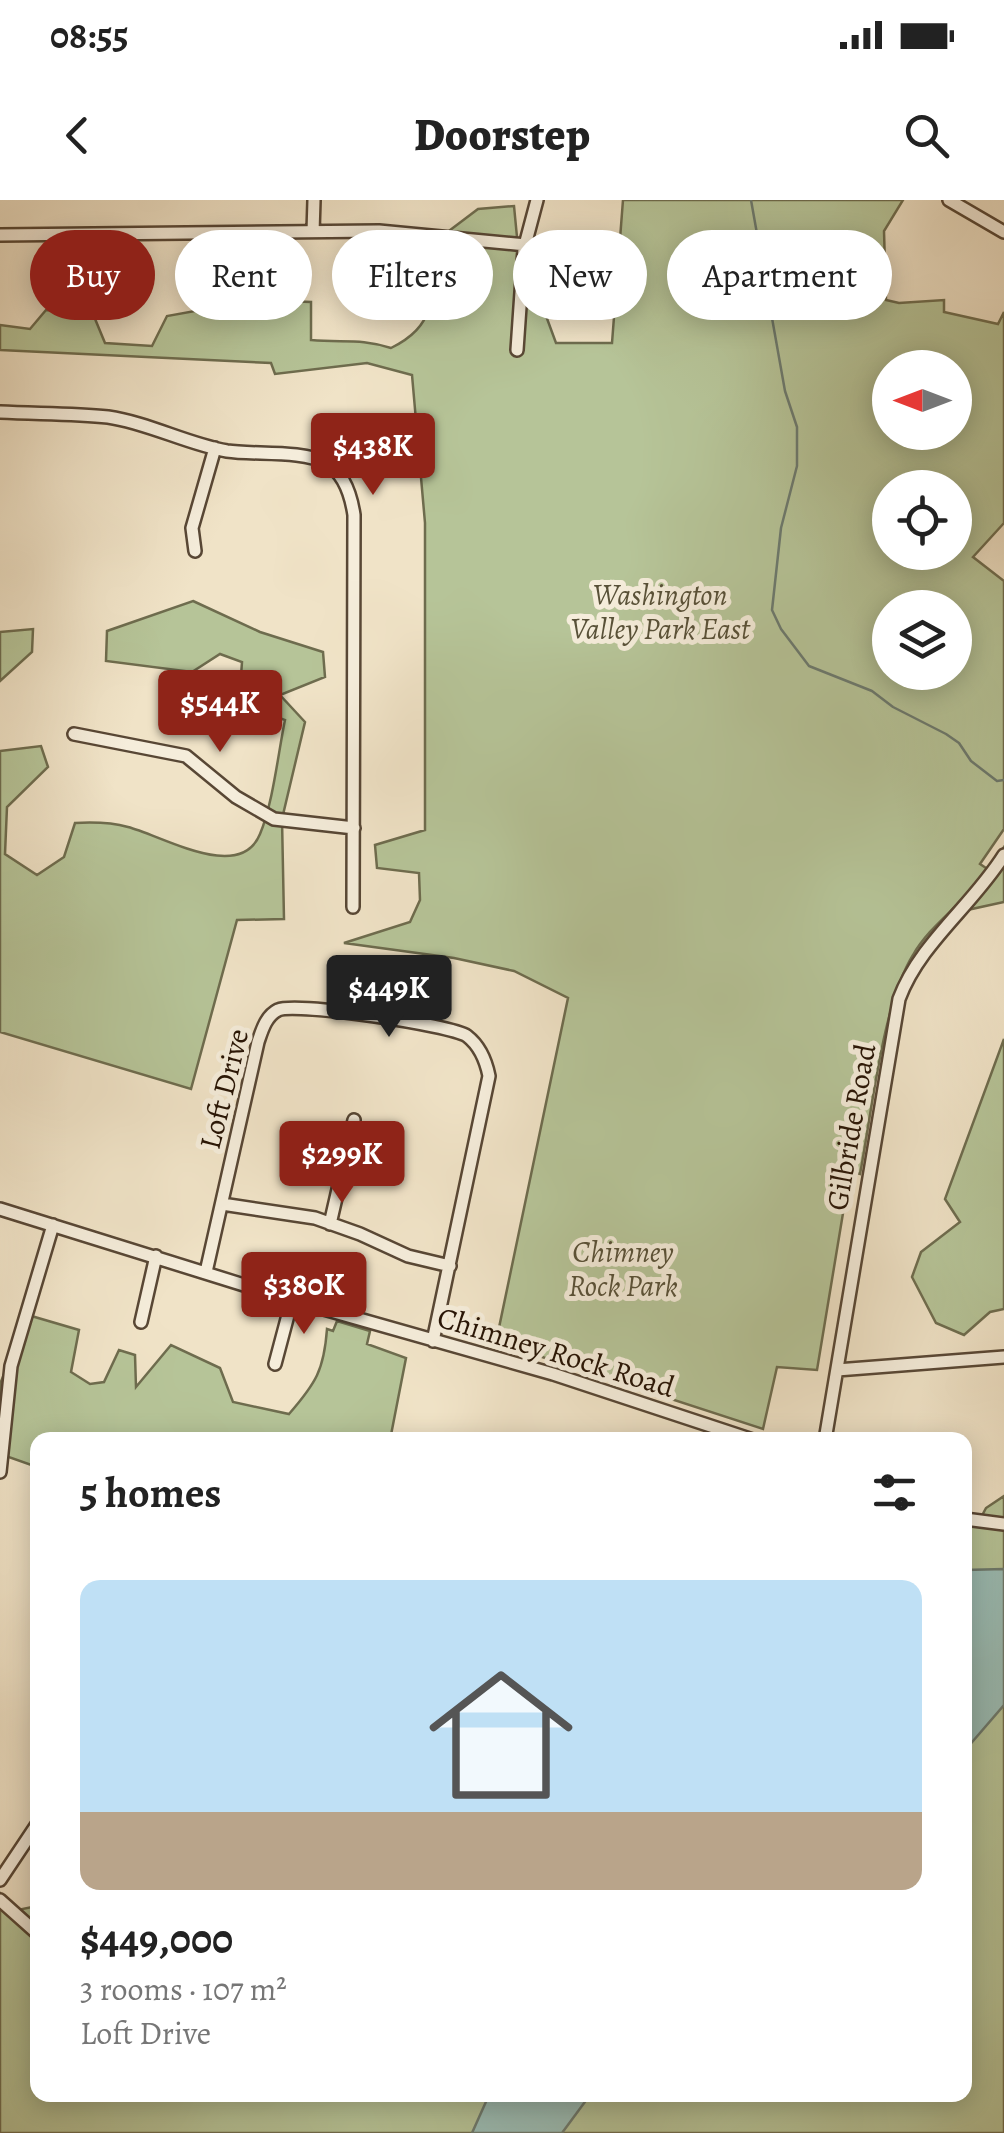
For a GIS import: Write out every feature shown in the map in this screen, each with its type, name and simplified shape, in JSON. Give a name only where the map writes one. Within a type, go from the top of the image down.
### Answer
[{"type":"street","points":[[313,232],[314,200]]},
{"type":"street","points":[[530,230],[538,200]]},
{"type":"street","points":[[949,200],[1004,232]]},
{"type":"street","points":[[0,234],[405,232],[513,244]]},
{"type":"street","points":[[516,350],[519,320]]},
{"type":"street","points":[[0,412],[108,418],[215,448],[323,461],[333,468],[352,496],[356,648],[353,906]]},
{"type":"street","points":[[195,551],[192,528],[215,448]]},
{"type":"street","points":[[74,734],[186,756],[236,797],[274,819],[354,828]]},
{"type":"street","name":"Gilbride Road","points":[[827,1432],[898,1000],[922,954],[967,906],[1004,855]]},
{"type":"street","name":"Loft Drive","points":[[206,1272],[258,1042],[268,1018],[276,1011],[293,1007],[442,1027],[465,1034],[477,1046],[489,1076],[433,1341]]},
{"type":"street","points":[[330,1224],[354,1120]]},
{"type":"street","points":[[222,1204],[330,1224],[408,1256],[450,1266]]},
{"type":"street","name":"Chimney Rock Road","points":[[0,1209],[292,1300],[553,1374],[729,1432]]},
{"type":"street","points":[[0,1472],[11,1366],[53,1225]]},
{"type":"street","points":[[141,1322],[156,1256]]},
{"type":"street","points":[[276,1364],[292,1300]]},
{"type":"street","points":[[837,1370],[1004,1357]]},
{"type":"street","points":[[972,1520],[1004,1524]]},
{"type":"street","points":[[0,1880],[30,1836]]},
{"type":"street","points":[[0,1900],[30,1927]]},
{"type":"green space","points":[[623,200],[903,200],[885,230],[667,230],[667,320],[892,320],[892,301],[944,300],[944,312],[998,324],[1004,312],[1004,523],[973,557],[1004,581],[1004,829],[980,864],[989,870],[1004,847],[1004,902],[967,910],[960,902],[923,940],[902,976],[886,1030],[860,1174],[850,1171],[817,1370],[777,1367],[763,1429],[496,1342],[568,998],[514,971],[454,958],[344,943],[410,922],[420,900],[419,873],[377,868],[375,845],[425,830],[425,523],[412,375],[367,363],[275,374],[271,363],[0,350],[0,325],[30,329],[38,320],[95,320],[105,343],[152,346],[167,316],[175,315],[175,320],[311,320],[311,340],[391,348],[407,339],[424,320],[493,320],[493,230],[450,230],[478,209],[514,206],[513,320],[548,320],[556,343],[612,343],[614,320],[647,320],[647,230],[621,230]]},
{"type":"green space","points":[[193,601],[260,632],[323,652],[325,677],[280,695],[305,722],[282,819],[284,919],[237,920],[191,1089],[0,1032],[0,751],[41,746],[48,767],[7,807],[5,854],[37,875],[64,857],[75,823],[121,825],[219,856],[236,855],[250,848],[260,834],[268,808],[285,720],[239,703],[242,662],[220,654],[192,672],[106,661],[107,631]]},
{"type":"green space","points":[[33,629],[32,652],[0,681],[0,632]]},
{"type":"green space","points":[[1004,1039],[1004,1309],[990,1312],[964,1335],[936,1323],[912,1277],[921,1252],[960,1222],[945,1199]]},
{"type":"green space","points":[[28,1315],[79,1330],[71,1372],[90,1384],[104,1382],[119,1350],[135,1355],[136,1387],[171,1345],[220,1368],[233,1402],[289,1414],[317,1375],[327,1329],[333,1331],[337,1321],[370,1331],[367,1344],[406,1358],[392,1432],[30,1432],[30,1465],[0,1454],[0,1384]]},
{"type":"green space","points":[[1004,1496],[1004,2133],[0,2133],[0,1893],[18,1910],[30,1907],[30,2102],[972,2102],[972,1525],[977,1525],[986,1508]]},
{"type":"water","points":[[1004,1569],[1004,1705],[972,1742],[972,1570]]},
{"type":"water","points":[[486,2102],[585,2102],[562,2133],[472,2133]]},
{"type":"waterway","points":[[751,200],[785,391],[797,427],[797,466],[781,528],[772,610],[809,666],[872,691],[893,707],[946,734],[959,743],[971,761],[997,781],[1004,780]]},
{"type":"park label","name":"Washington Valley Park East","points":[[660,612]]},
{"type":"park label","name":"Chimney Rock Park","points":[[623,1269]]}]
